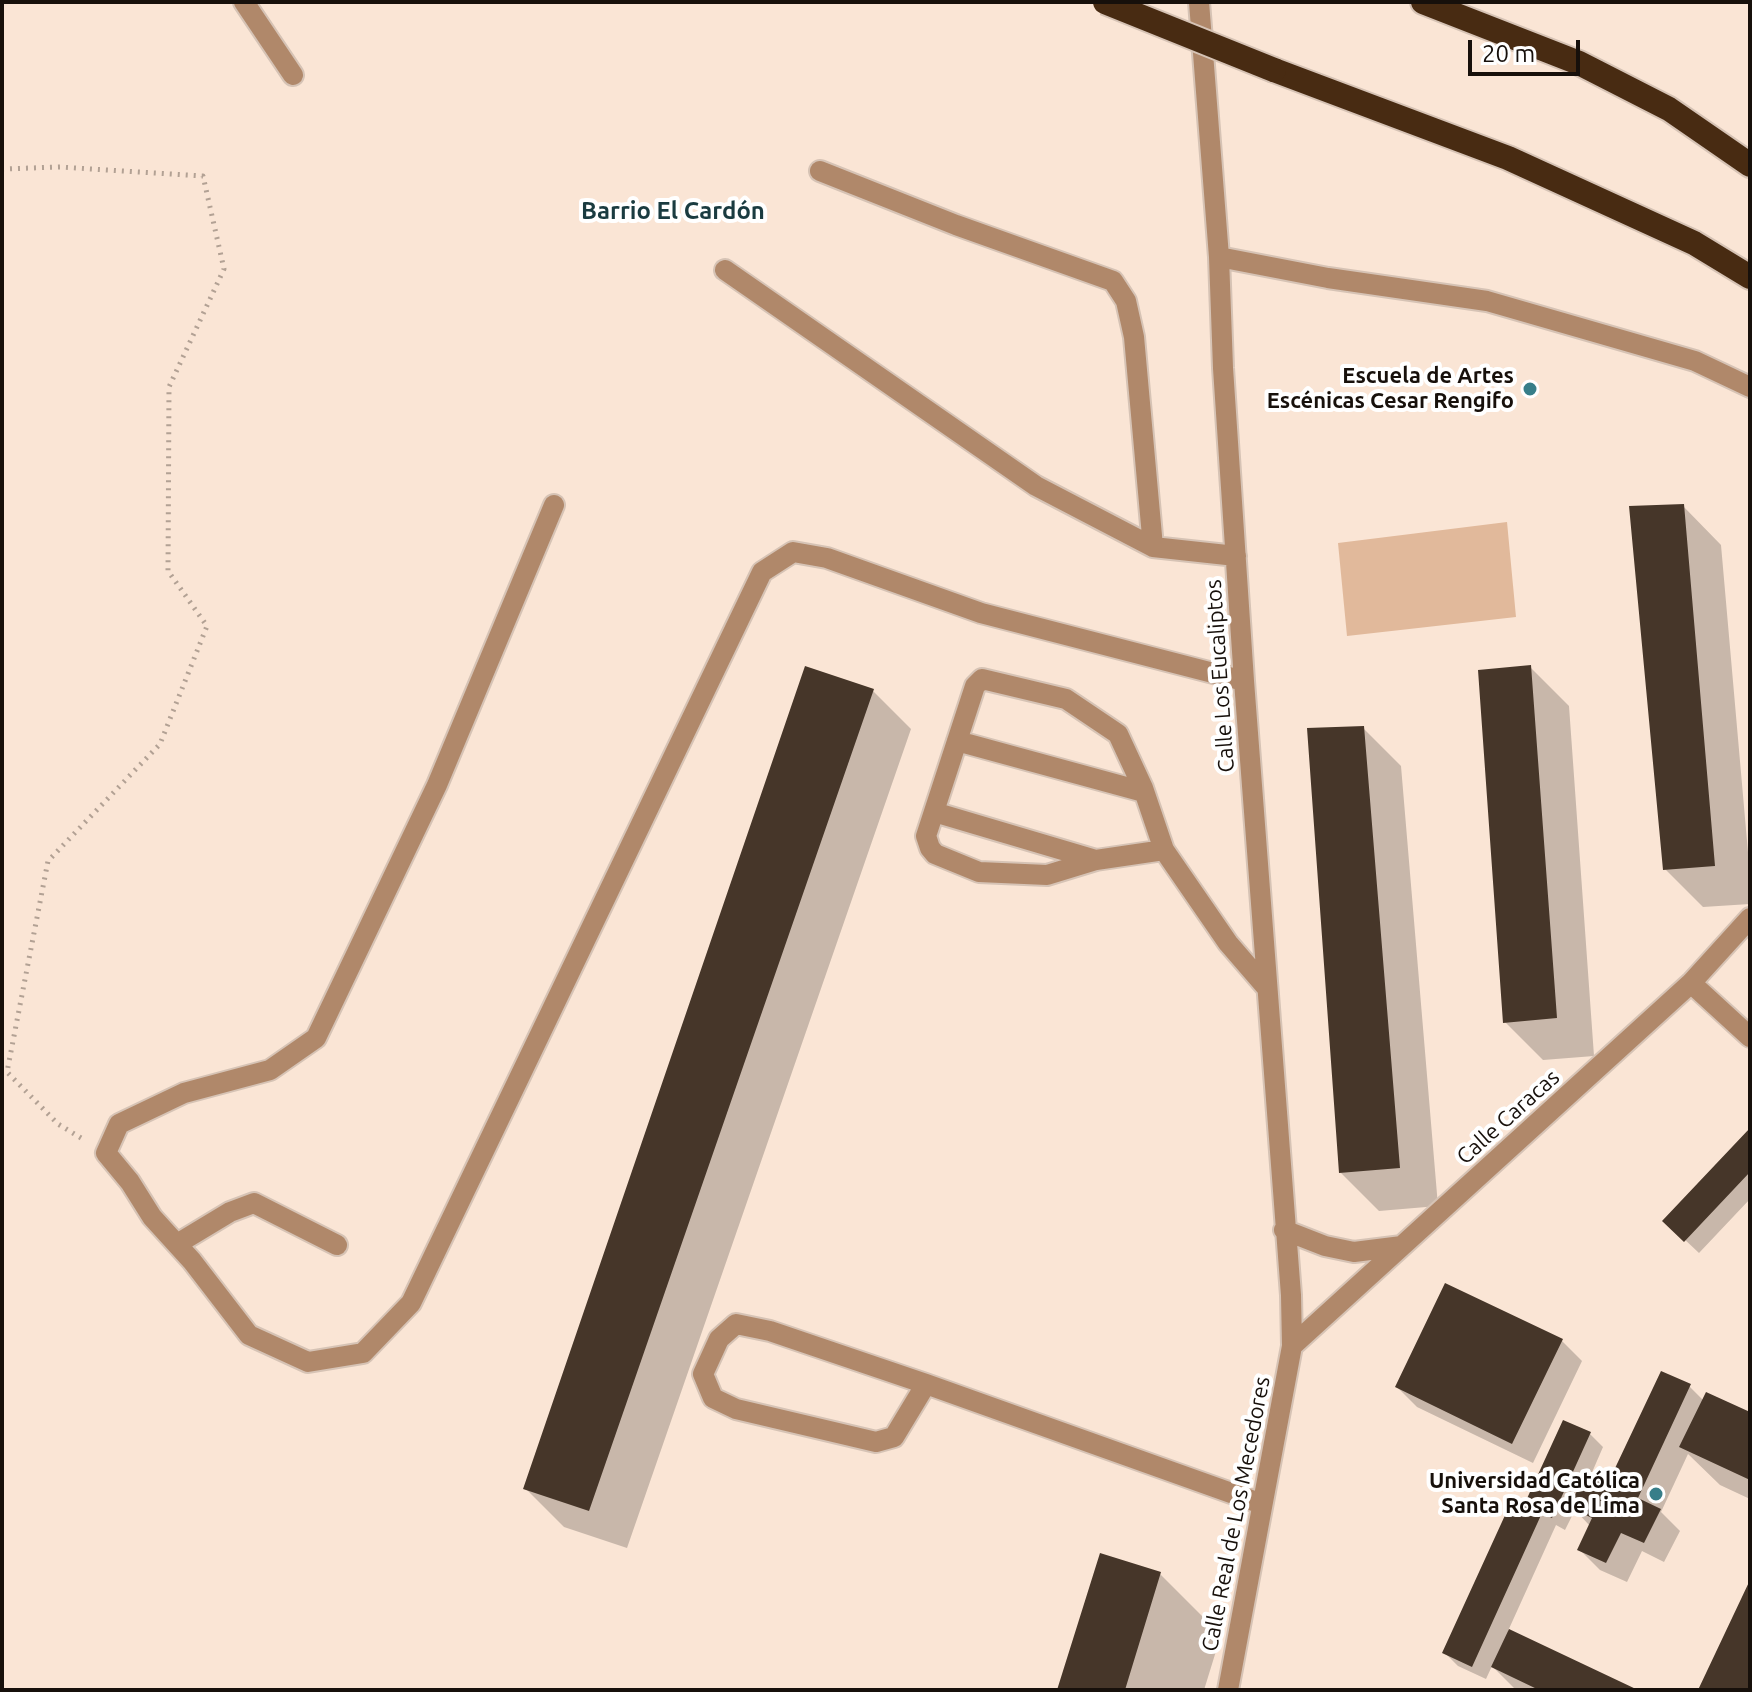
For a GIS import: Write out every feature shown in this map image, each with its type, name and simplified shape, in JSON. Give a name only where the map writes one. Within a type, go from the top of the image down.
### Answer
[{"type":"highway","points":[[1105,2],[1274,70],[1508,158],[1694,243],[1750,277]]},
{"type":"highway","points":[[1423,2],[1579,63],[1669,109],[1750,165]]},
{"type":"street","points":[[244,2],[293,75]]},
{"type":"street","name":"Calle Los Eucaliptos","points":[[1199,2],[1219,257],[1244,681],[1291,1295],[1292,1346]]},
{"type":"street","points":[[820,171],[956,225],[1113,281],[1126,301],[1134,337],[1153,547]]},
{"type":"street","points":[[1219,257],[1328,278],[1487,301],[1695,361],[1750,387]]},
{"type":"street","points":[[725,270],[1036,486],[1153,547],[1236,556]]},
{"type":"street","points":[[554,505],[437,785],[316,1038],[270,1070],[184,1093],[119,1124],[106,1153],[130,1182],[152,1217],[249,1335],[308,1362],[363,1353],[411,1303],[762,572],[793,552],[827,558],[981,613],[1244,681]]},
{"type":"street","points":[[1164,850],[1096,860],[1047,875],[979,872],[935,854],[926,836],[975,686],[982,679],[1066,699],[1118,734],[1144,792],[1164,850],[1228,943],[1266,987]]},
{"type":"street","points":[[957,741],[1144,792]]},
{"type":"street","points":[[934,812],[1096,860]]},
{"type":"street","name":"Calle Caracas","points":[[1292,1346],[1691,983],[1750,918]]},
{"type":"street","points":[[1691,983],[1750,1037]]},
{"type":"street","points":[[177,1244],[230,1212],[254,1203],[337,1245]]},
{"type":"street","points":[[1284,1230],[1325,1246],[1354,1252],[1402,1246]]},
{"type":"street","points":[[926,1384],[894,1437],[876,1442],[736,1409],[713,1398],[703,1374],[719,1339],[736,1324],[770,1331],[926,1384],[1262,1504]]},
{"type":"street","name":"Calle Real de Los Mecedores","points":[[1228,1690],[1292,1346]]},
{"type":"path","points":[[2,169],[60,167],[203,176],[224,269],[169,387],[168,571],[207,626],[160,744],[48,861],[7,1072],[58,1124],[106,1153]]},
{"type":"shaded area","points":[[1507,522],[1516,617],[1347,636],[1338,543]]},
{"type":"building","points":[[1684,504],[1715,866],[1663,870],[1629,506]]},
{"type":"building","points":[[1531,665],[1557,1018],[1503,1023],[1478,670]]},
{"type":"building","points":[[805,666],[874,689],[589,1511],[523,1489]]},
{"type":"building","points":[[1364,726],[1400,1168],[1339,1173],[1307,728]]},
{"type":"building","points":[[1750,1128],[1750,1172],[1684,1242],[1662,1221]]},
{"type":"building","points":[[1445,1283],[1563,1339],[1512,1444],[1395,1387]]},
{"type":"building","points":[[1661,1371],[1691,1384],[1638,1498],[1661,1509],[1644,1543],[1621,1533],[1606,1563],[1577,1550],[1592,1518],[1569,1507],[1586,1473],[1608,1483]]},
{"type":"building","points":[[1706,1392],[1750,1412],[1750,1480],[1679,1447]]},
{"type":"building","points":[[1563,1420],[1591,1432],[1552,1518],[1542,1513],[1472,1667],[1442,1653],[1512,1500],[1524,1505]]},
{"type":"building","points":[[1100,1553],[1161,1572],[1125,1690],[1057,1690]]},
{"type":"building","points":[[1750,1580],[1750,1690],[1698,1690]]},
{"type":"building","points":[[1509,1629],[1638,1690],[1539,1690],[1491,1667]]},
{"type":"place","name":"Escuela de Artes Escénicas Cesar Rengifo","points":[[1530,389]]},
{"type":"place","name":"Universidad Católica Santa Rosa de Lima","points":[[1656,1494]]},
{"type":"district","name":"Barrio El Cardón","points":[[673,211]]}]
